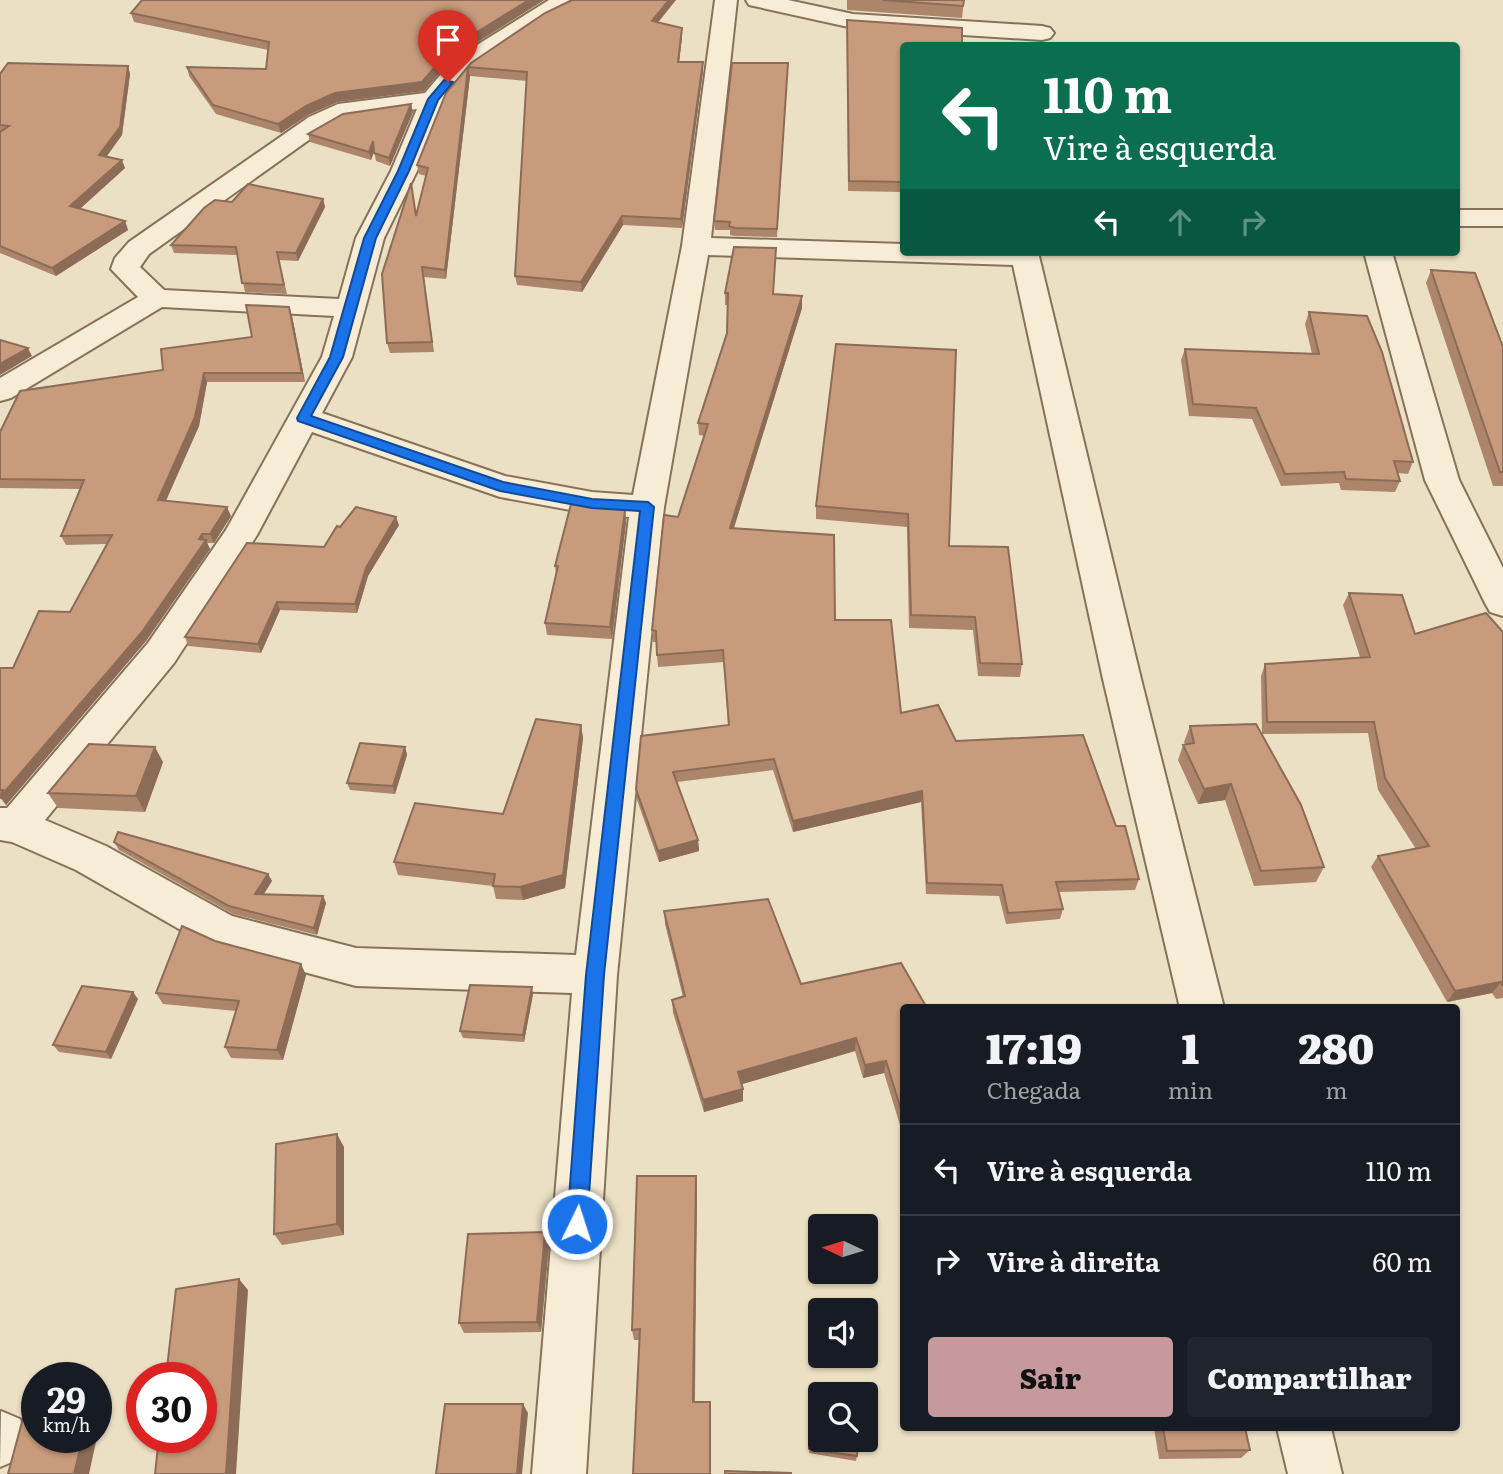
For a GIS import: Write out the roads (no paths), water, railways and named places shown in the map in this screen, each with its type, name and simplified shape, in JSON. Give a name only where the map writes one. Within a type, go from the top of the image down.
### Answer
[{"type":"street","points":[[566,0],[537,15],[462,65],[433,99],[404,171],[370,238],[337,357],[240,535],[161,653],[8,825],[91,858],[222,932],[356,967],[595,975]]},
{"type":"street","points":[[559,1474],[595,975],[648,507],[696,246],[726,0]]},
{"type":"street","points":[[757,0],[853,21],[1043,34]]},
{"type":"street","points":[[1026,42],[1043,34]]},
{"type":"street","points":[[156,298],[125,270],[129,258],[139,248],[318,122],[338,112],[387,103],[433,99]]},
{"type":"street","points":[[1460,218],[1503,218]]},
{"type":"street","points":[[696,246],[900,251]]},
{"type":"street","points":[[1025,256],[1122,679],[1201,1004]]},
{"type":"street","points":[[1379,256],[1442,480],[1503,603]]},
{"type":"street","points":[[0,391],[156,298],[350,308]]},
{"type":"street","points":[[303,418],[500,486],[592,503],[648,507]]},
{"type":"street","points":[[1305,1431],[1315,1474]]}]
